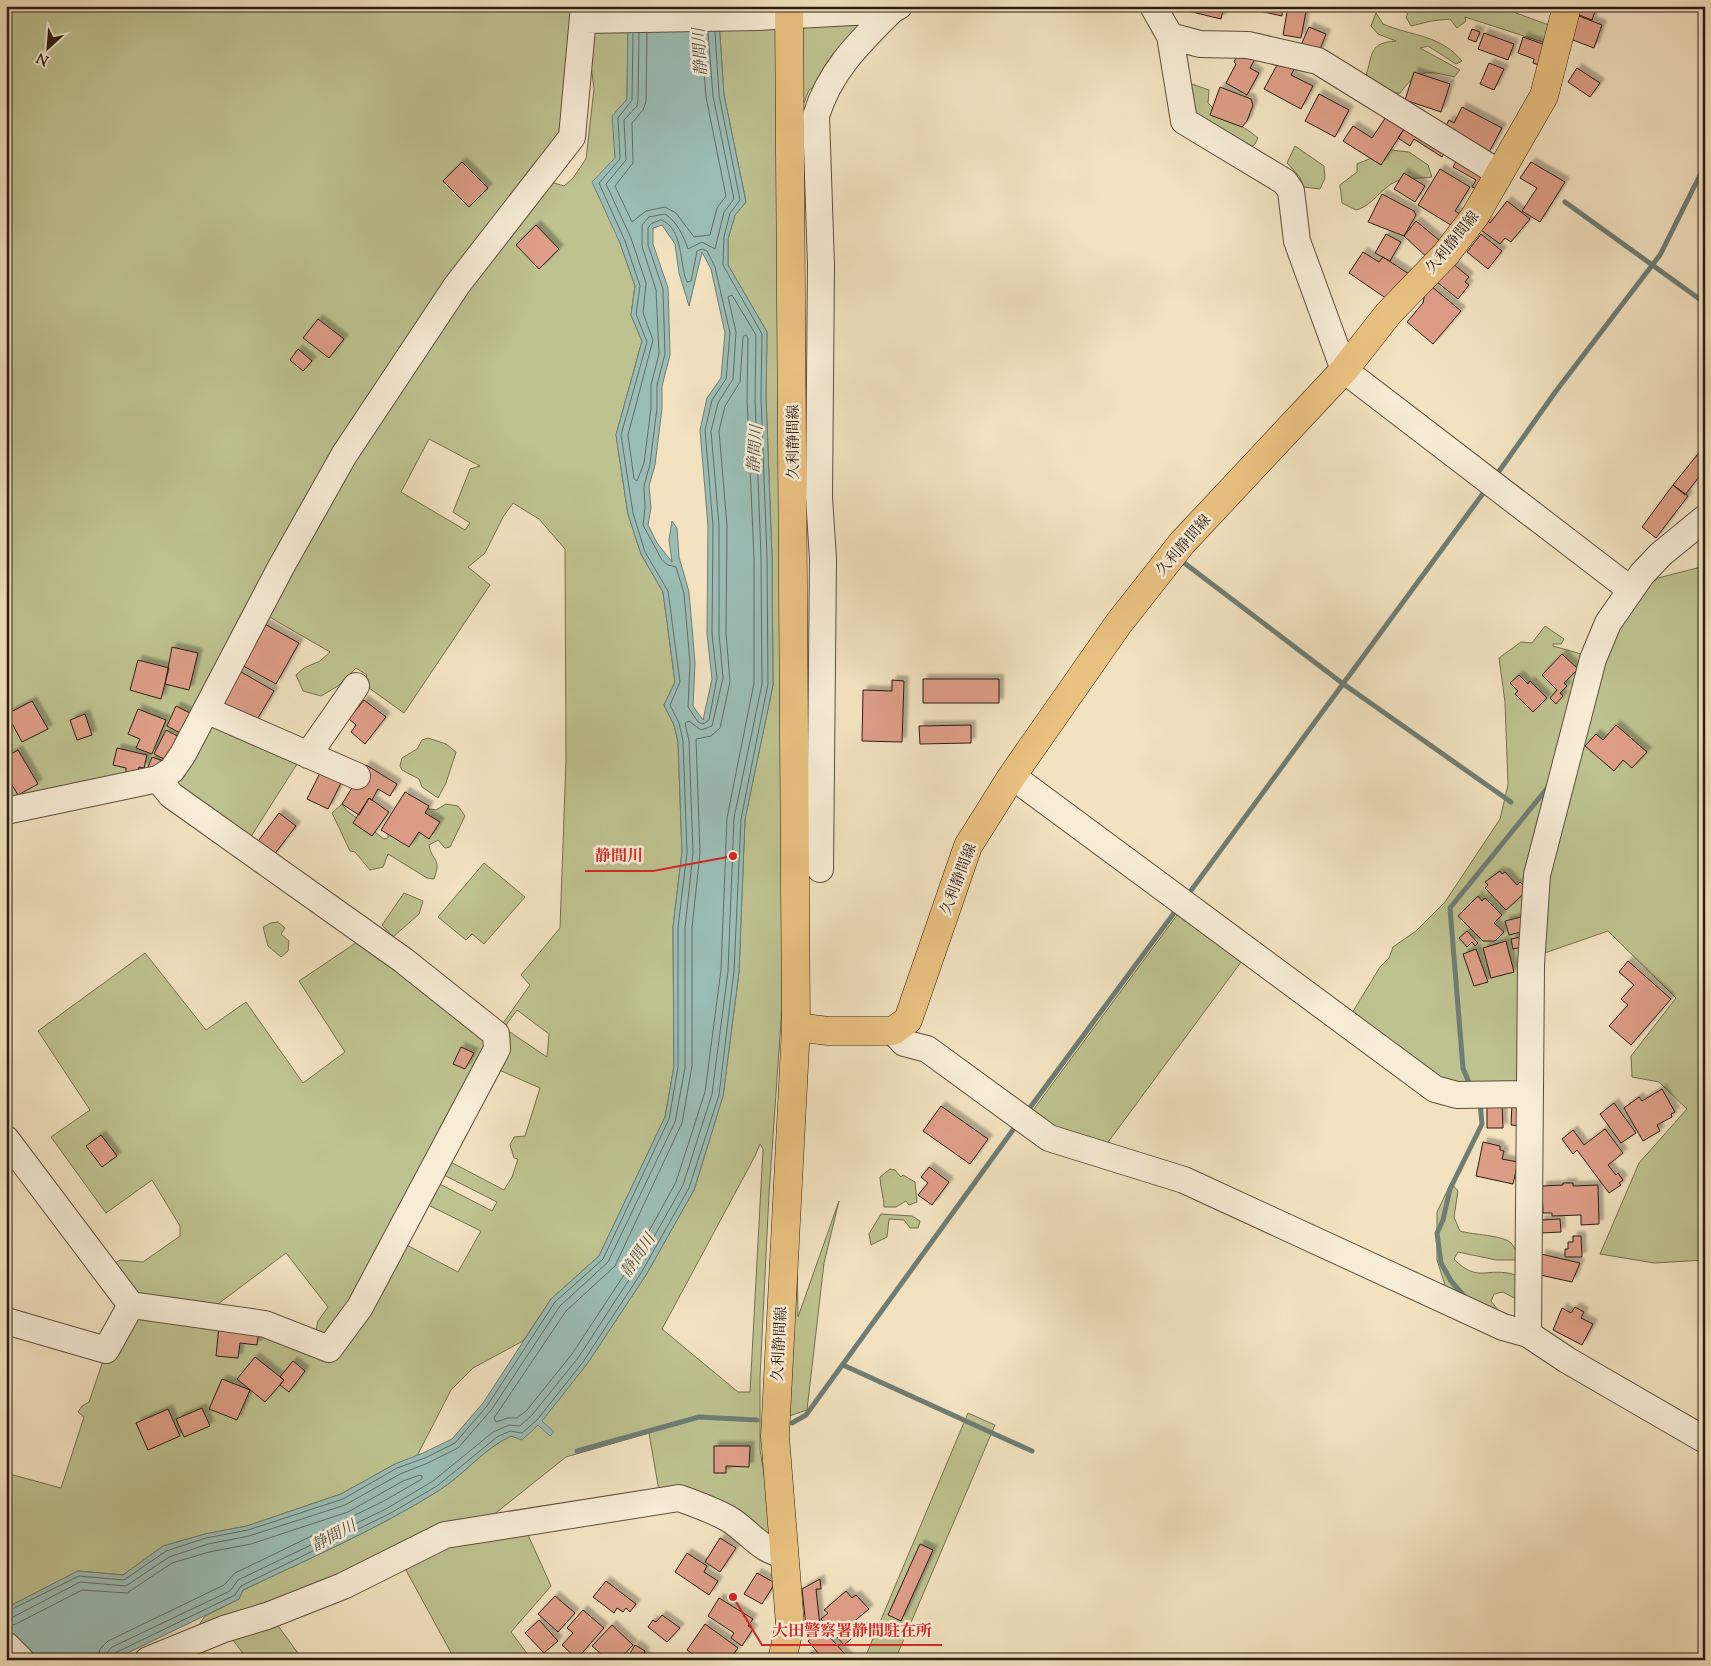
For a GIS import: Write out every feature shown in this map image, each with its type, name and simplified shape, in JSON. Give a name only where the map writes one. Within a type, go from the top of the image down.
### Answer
[{"type":"main road","name":"久利静間線","points":[[894,1031],[908,1020],[968,846],[1012,776],[1119,623],[1182,543],[1344,370],[1388,314],[1446,254],[1469,224],[1544,96],[1567,6]]},
{"type":"main road","name":"久利静間線","points":[[782,1660],[790,1624],[775,1436],[796,1027],[789,11]]},
{"type":"main road","points":[[796,1027],[828,1031],[894,1031]]},
{"type":"street","points":[[1152,6],[1170,36],[1184,121],[1285,182],[1291,191],[1297,241],[1344,370],[1631,590]]},
{"type":"street","points":[[6,811],[158,779],[172,770],[184,754],[281,567],[344,455],[458,285],[572,137],[584,13],[759,17],[789,11],[896,8]]},
{"type":"street","points":[[820,869],[823,559],[819,497],[821,265],[816,116],[823,94],[850,52],[896,8]]},
{"type":"street","points":[[1170,36],[1200,44],[1248,45],[1318,61],[1500,172]]},
{"type":"street","points":[[1528,1334],[1531,965],[1537,875],[1594,659],[1608,623],[1642,574],[1661,554],[1705,518]]},
{"type":"street","points":[[308,754],[356,686]]},
{"type":"street","points":[[206,710],[357,776]]},
{"type":"street","points":[[1012,776],[1435,1090],[1457,1095],[1530,1094]]},
{"type":"street","points":[[6,1139],[131,1305],[265,1324],[328,1349],[360,1307],[497,1049],[496,1034],[403,960],[171,795],[158,779]]},
{"type":"street","points":[[894,1031],[904,1043],[927,1049],[1049,1138],[1184,1180],[1503,1327],[1528,1334],[1567,1360],[1705,1440]]},
{"type":"street","points":[[6,1321],[106,1350],[131,1305]]},
{"type":"street","points":[[148,1660],[224,1629],[267,1616],[343,1586],[445,1535],[455,1533],[679,1498],[708,1508],[723,1516],[769,1552],[784,1555]]},
{"type":"street","points":[[6,1645],[21,1660]]},
{"type":"green space","points":[[6,6],[577,6],[567,136],[454,280],[169,768],[6,808]]},
{"type":"green space","points":[[1398,6],[1497,6],[1557,28],[1552,45],[1465,17],[1466,21],[1457,28],[1450,19],[1411,26],[1406,17],[1408,14]]},
{"type":"green space","points":[[1376,13],[1383,24],[1425,37],[1454,52],[1462,61],[1456,64],[1428,46],[1420,48],[1460,70],[1454,77],[1437,73],[1424,73],[1412,79],[1400,93],[1384,94],[1366,76],[1371,55],[1376,47],[1387,42],[1396,41],[1378,34],[1371,26]]},
{"type":"green space","points":[[882,14],[832,74],[809,90],[798,118],[794,20]]},
{"type":"green space","points":[[782,19],[782,1007],[769,1194],[760,1378],[760,1450],[777,1550],[659,1491],[649,1433],[566,1457],[487,1520],[190,1638],[205,1616],[239,1599],[243,1590],[391,1519],[447,1485],[501,1441],[511,1436],[522,1439],[541,1421],[587,1364],[646,1275],[694,1190],[723,1096],[739,972],[745,819],[773,685],[772,557],[766,397],[767,332],[728,265],[728,239],[735,215],[746,202],[724,95],[719,21]],"holes":[[[760,1144],[763,1149],[750,1392],[738,1392],[662,1329]]]},
{"type":"green space","points":[[628,25],[627,99],[613,116],[620,243],[635,286],[631,315],[642,341],[616,435],[628,514],[641,554],[663,592],[675,682],[664,705],[674,725],[678,742],[682,852],[673,927],[674,1066],[665,1117],[599,1256],[551,1299],[523,1341],[473,1368],[451,1390],[417,1456],[395,1464],[341,1494],[247,1526],[205,1534],[163,1546],[123,1575],[78,1571],[6,1608],[6,1473],[61,1488],[84,1417],[78,1412],[82,1406],[89,1402],[106,1352],[131,1306],[329,1350],[397,1240],[458,1272],[481,1231],[418,1200],[430,1179],[492,1211],[497,1202],[434,1170],[441,1157],[504,1190],[512,1177],[518,1159],[514,1158],[510,1145],[514,1137],[525,1136],[540,1088],[490,1066],[501,1026],[530,985],[521,975],[560,928],[566,759],[565,549],[539,519],[513,503],[503,517],[485,553],[468,567],[490,585],[404,713],[362,683],[367,675],[356,668],[338,686],[321,696],[303,691],[296,675],[304,668],[320,661],[330,652],[261,612],[460,287],[551,182],[564,186],[573,178],[586,159],[594,89],[589,50],[594,26]],"holes":[[[429,439],[480,466],[470,469],[453,512],[470,523],[465,530],[401,492]],[[517,1010],[549,1034],[547,1057],[504,1028]]]},
{"type":"green space","points":[[1186,82],[1209,90],[1208,103],[1258,138],[1255,144],[1244,153],[1188,112]]},
{"type":"green space","points":[[1295,146],[1324,166],[1325,178],[1320,189],[1304,187],[1299,176],[1287,163]]},
{"type":"green space","points":[[1391,150],[1409,152],[1428,165],[1432,177],[1397,181],[1367,205],[1356,210],[1342,203],[1340,185],[1357,172],[1357,164]]},
{"type":"green space","points":[[1705,566],[1705,1260],[1654,1263],[1600,1254],[1639,1163],[1687,1109],[1659,1082],[1632,1077],[1631,1056],[1676,998],[1608,931],[1536,956],[1545,856],[1601,662],[1639,592],[1658,578]]},
{"type":"green space","points":[[1545,626],[1564,639],[1561,644],[1553,644],[1553,646],[1585,655],[1562,758],[1525,1087],[1454,1092],[1349,1018],[1380,967],[1389,958],[1393,947],[1416,931],[1445,902],[1500,819],[1508,785],[1505,702],[1499,658],[1521,642],[1532,643]]},
{"type":"green space","points":[[209,711],[304,753],[245,846],[172,794]]},
{"type":"green space","points":[[428,738],[446,744],[456,752],[446,783],[438,798],[422,787],[419,779],[402,770],[400,766],[402,758],[417,749],[422,740]]},
{"type":"green space","points":[[342,804],[346,810],[384,839],[388,838],[388,829],[424,808],[436,810],[446,804],[458,806],[465,816],[450,847],[445,848],[438,840],[429,845],[437,863],[434,879],[427,878],[388,854],[383,867],[370,870],[355,852],[350,851],[332,813]]},
{"type":"green space","points":[[484,863],[525,897],[484,944],[472,934],[466,940],[438,917]]},
{"type":"green space","points":[[404,893],[423,901],[419,914],[393,937],[382,925]]},
{"type":"green space","points":[[1183,907],[1247,954],[1103,1149],[1028,1117]]},
{"type":"green space","points":[[278,922],[285,928],[281,934],[289,941],[288,951],[281,957],[268,946],[263,927]]},
{"type":"green space","points":[[366,936],[494,1034],[328,1346],[316,1330],[318,1321],[328,1307],[286,1253],[206,1313],[132,1304],[110,1266],[120,1260],[143,1262],[180,1236],[180,1226],[152,1180],[106,1213],[51,1137],[90,1110],[38,1031],[145,953],[206,1030],[246,1002],[303,1083],[345,1052],[299,981]]},
{"type":"green space","points":[[890,1169],[895,1170],[901,1177],[903,1175],[915,1182],[917,1202],[909,1205],[906,1201],[896,1207],[884,1207],[880,1177]]},
{"type":"green space","points":[[1451,1183],[1458,1191],[1454,1217],[1460,1231],[1507,1240],[1512,1244],[1520,1257],[1518,1260],[1496,1260],[1458,1252],[1454,1259],[1470,1271],[1477,1273],[1497,1272],[1516,1275],[1520,1295],[1514,1298],[1503,1292],[1494,1294],[1491,1301],[1498,1310],[1494,1316],[1446,1288],[1437,1260],[1437,1212]]},
{"type":"green space","points":[[839,1201],[824,1263],[807,1410],[786,1417],[797,1258],[798,1317]]},
{"type":"green space","points":[[881,1214],[912,1216],[920,1221],[918,1228],[910,1228],[904,1220],[889,1219],[887,1237],[871,1245],[869,1234]]},
{"type":"green space","points":[[968,1413],[995,1425],[895,1660],[864,1660]]},
{"type":"green space","points":[[524,1526],[551,1586],[511,1632],[532,1660],[455,1660],[401,1561]]},
{"type":"green space","points":[[273,1619],[303,1660],[248,1660],[229,1635]]},
{"type":"water","points":[[628,6],[719,22],[724,95],[746,202],[735,215],[728,239],[728,265],[767,332],[766,397],[772,557],[773,685],[745,819],[739,972],[723,1096],[694,1190],[646,1275],[587,1364],[542,1421],[554,1432],[550,1436],[538,1425],[522,1440],[511,1436],[501,1441],[447,1485],[391,1519],[243,1590],[239,1599],[113,1660],[6,1660],[6,1608],[78,1571],[123,1575],[163,1546],[205,1534],[247,1526],[341,1494],[395,1464],[452,1439],[483,1403],[551,1299],[599,1256],[665,1117],[674,1066],[673,927],[682,852],[678,742],[674,725],[664,705],[675,682],[663,592],[641,554],[628,514],[616,435],[642,341],[631,315],[635,286],[620,243],[592,182],[615,158],[612,116],[627,99]],"holes":[[[662,225],[675,244],[679,273],[689,306],[702,252],[711,269],[725,333],[721,378],[707,398],[700,430],[708,526],[707,634],[712,679],[703,720],[693,706],[695,663],[689,592],[679,557],[677,528],[672,521],[669,540],[672,562],[657,543],[648,525],[651,508],[649,486],[655,465],[662,408],[662,386],[670,355],[668,288],[653,244],[653,228]]]},
{"type":"building","points":[[1185,6],[1224,6],[1221,19],[1184,10]]},
{"type":"building","points":[[1256,6],[1283,6],[1282,16],[1255,10]]},
{"type":"building","points":[[1288,6],[1307,6],[1301,38],[1283,35]]},
{"type":"building","points":[[1573,6],[1597,6],[1592,20],[1571,12]]},
{"type":"building","points":[[1574,14],[1602,25],[1594,48],[1565,37]]},
{"type":"building","points":[[1309,27],[1326,34],[1319,52],[1301,45]]},
{"type":"building","points":[[1472,29],[1480,32],[1476,42],[1468,39]]},
{"type":"building","points":[[1484,33],[1514,44],[1508,60],[1478,49]]},
{"type":"building","points":[[1523,37],[1551,47],[1544,67],[1533,63],[1534,59],[1518,53]]},
{"type":"building","points":[[1240,51],[1255,59],[1250,68],[1259,73],[1247,95],[1226,83],[1236,64],[1234,62]]},
{"type":"building","points":[[1282,56],[1297,64],[1291,75],[1313,86],[1301,109],[1264,89]]},
{"type":"building","points":[[1489,63],[1504,69],[1494,90],[1480,84]]},
{"type":"building","points":[[1577,68],[1600,83],[1590,97],[1568,82]]},
{"type":"building","points":[[1414,72],[1450,84],[1441,112],[1405,100]]},
{"type":"building","points":[[1220,87],[1251,99],[1253,105],[1247,121],[1242,127],[1210,115]]},
{"type":"building","points":[[1319,94],[1349,110],[1335,137],[1305,121]]},
{"type":"building","points":[[1462,107],[1502,128],[1488,154],[1443,131],[1449,120],[1454,123]]},
{"type":"building","points":[[1390,111],[1408,123],[1381,165],[1343,141],[1353,126],[1372,138]]},
{"type":"building","points":[[1409,121],[1449,145],[1442,157],[1414,139],[1410,146],[1398,138]]},
{"type":"building","points":[[1460,154],[1495,172],[1484,193],[1472,187],[1476,180],[1453,167]]},
{"type":"building","points":[[462,162],[488,188],[469,207],[443,181]]},
{"type":"building","points":[[1531,162],[1565,182],[1540,222],[1522,211],[1537,188],[1520,178]]},
{"type":"building","points":[[1440,169],[1470,187],[1455,211],[1466,218],[1459,230],[1418,205]]},
{"type":"building","points":[[1404,173],[1425,186],[1415,202],[1394,189]]},
{"type":"building","points":[[1382,194],[1414,211],[1416,215],[1404,236],[1368,222]]},
{"type":"building","points":[[1507,201],[1530,219],[1511,242],[1505,238],[1500,244],[1481,230],[1488,221],[1490,223]]},
{"type":"building","points":[[1416,221],[1446,246],[1432,262],[1404,236]]},
{"type":"building","points":[[536,225],[559,249],[539,269],[516,245]]},
{"type":"building","points":[[1386,234],[1401,242],[1390,261],[1375,253]]},
{"type":"building","points":[[1481,234],[1502,251],[1488,269],[1467,252]]},
{"type":"building","points":[[1363,252],[1379,262],[1383,257],[1409,274],[1390,301],[1349,273]]},
{"type":"building","points":[[1447,259],[1469,277],[1465,282],[1469,285],[1458,299],[1432,278]]},
{"type":"building","points":[[1431,286],[1461,311],[1433,344],[1407,322],[1423,303],[1425,293]]},
{"type":"building","points":[[318,319],[344,339],[329,358],[303,338]]},
{"type":"building","points":[[298,349],[312,361],[303,371],[290,360]]},
{"type":"building","points":[[1705,445],[1705,469],[1685,495],[1673,485]]},
{"type":"building","points":[[1673,485],[1688,496],[1656,538],[1642,527]]},
{"type":"building","points":[[261,622],[299,643],[276,684],[238,663]]},
{"type":"building","points":[[172,647],[198,653],[189,690],[165,684]]},
{"type":"building","points":[[1562,654],[1578,669],[1564,683],[1567,686],[1560,693],[1563,696],[1556,704],[1550,698],[1557,690],[1542,675]]},
{"type":"building","points":[[138,660],[169,668],[161,699],[130,690]]},
{"type":"building","points":[[236,669],[274,691],[255,723],[214,706]]},
{"type":"building","points":[[1519,675],[1528,684],[1530,681],[1547,698],[1533,712],[1515,694],[1518,691],[1510,683]]},
{"type":"building","points":[[923,679],[999,679],[999,703],[923,703]]},
{"type":"building","points":[[892,680],[904,681],[902,742],[862,741],[863,690],[892,691]]},
{"type":"building","points":[[364,700],[386,717],[365,744],[351,732],[356,725],[349,719]]},
{"type":"building","points":[[32,701],[48,729],[22,742],[7,714]]},
{"type":"building","points":[[176,706],[192,714],[182,734],[167,726]]},
{"type":"building","points":[[138,709],[166,720],[152,754],[136,748],[140,739],[128,734]]},
{"type":"building","points":[[85,714],[92,735],[77,740],[70,720]]},
{"type":"building","points":[[971,725],[971,743],[920,744],[919,726]]},
{"type":"building","points":[[1616,725],[1647,752],[1632,768],[1623,760],[1614,771],[1585,746],[1596,734],[1603,740]]},
{"type":"building","points":[[166,730],[181,738],[170,762],[154,754]]},
{"type":"building","points":[[117,748],[147,755],[144,768],[139,767],[137,775],[126,773],[126,768],[113,765]]},
{"type":"building","points":[[18,750],[38,784],[18,795],[6,775],[6,757]]},
{"type":"building","points":[[152,757],[163,761],[159,771],[148,767]]},
{"type":"building","points":[[366,765],[397,784],[390,796],[378,789],[372,800],[369,798],[359,815],[342,804]]},
{"type":"building","points":[[323,767],[344,777],[328,809],[307,799]]},
{"type":"building","points":[[405,792],[429,806],[425,813],[440,822],[429,839],[419,832],[409,847],[381,830]]},
{"type":"building","points":[[369,798],[389,812],[372,836],[353,823]]},
{"type":"building","points":[[279,813],[296,826],[270,860],[253,848]]},
{"type":"building","points":[[1500,871],[1502,874],[1505,872],[1517,885],[1520,882],[1528,890],[1506,910],[1485,888],[1488,885],[1485,882]]},
{"type":"building","points":[[1478,896],[1482,901],[1485,898],[1502,915],[1494,923],[1504,932],[1495,941],[1483,941],[1458,916]]},
{"type":"building","points":[[1521,917],[1525,931],[1509,935],[1505,921]]},
{"type":"building","points":[[1467,931],[1478,943],[1475,946],[1472,942],[1467,947],[1459,938]]},
{"type":"building","points":[[1521,937],[1523,947],[1513,949],[1511,939]]},
{"type":"building","points":[[1506,941],[1514,972],[1491,978],[1483,948]]},
{"type":"building","points":[[1476,949],[1488,982],[1474,986],[1463,954]]},
{"type":"building","points":[[1628,961],[1671,999],[1631,1045],[1609,1026],[1628,1005],[1621,999],[1634,985],[1619,972]]},
{"type":"building","points":[[461,1047],[474,1053],[465,1069],[453,1064]]},
{"type":"building","points":[[1662,1089],[1675,1112],[1671,1114],[1672,1117],[1657,1125],[1660,1131],[1643,1141],[1624,1108],[1639,1097],[1642,1101]]},
{"type":"building","points":[[1487,1103],[1502,1103],[1503,1128],[1487,1128]]},
{"type":"building","points":[[1512,1103],[1521,1103],[1521,1126],[1511,1125]]},
{"type":"building","points":[[1614,1103],[1636,1133],[1621,1143],[1600,1114]]},
{"type":"building","points":[[941,1106],[988,1139],[970,1164],[923,1131]]},
{"type":"building","points":[[1605,1129],[1623,1153],[1608,1165],[1623,1180],[1619,1183],[1621,1185],[1609,1193],[1577,1150],[1573,1154],[1562,1139],[1573,1130],[1584,1145]]},
{"type":"building","points":[[101,1135],[117,1156],[102,1167],[86,1146]]},
{"type":"building","points":[[1483,1142],[1500,1146],[1500,1150],[1504,1151],[1502,1159],[1518,1162],[1513,1184],[1476,1176]]},
{"type":"building","points":[[929,1167],[949,1182],[932,1205],[918,1195],[928,1183],[921,1177]]},
{"type":"building","points":[[1563,1183],[1573,1183],[1573,1186],[1598,1185],[1599,1224],[1581,1225],[1581,1215],[1552,1216],[1552,1213],[1543,1213],[1542,1186],[1563,1185]]},
{"type":"building","points":[[1560,1219],[1561,1232],[1541,1233],[1540,1220]]},
{"type":"building","points":[[1573,1236],[1581,1236],[1582,1257],[1565,1257],[1565,1249],[1568,1249],[1568,1242],[1573,1242]]},
{"type":"building","points":[[1541,1254],[1580,1263],[1572,1282],[1540,1275]]},
{"type":"building","points":[[1575,1307],[1584,1312],[1581,1318],[1593,1324],[1582,1345],[1553,1330],[1562,1308],[1571,1313]]},
{"type":"building","points":[[219,1326],[259,1330],[257,1345],[240,1343],[238,1358],[216,1356]]},
{"type":"building","points":[[255,1357],[284,1380],[265,1402],[237,1379]]},
{"type":"building","points":[[293,1361],[305,1371],[289,1392],[280,1385],[284,1380],[280,1377]]},
{"type":"building","points":[[222,1379],[250,1390],[237,1420],[209,1409]]},
{"type":"building","points":[[202,1408],[210,1426],[184,1437],[176,1419]]},
{"type":"building","points":[[168,1409],[180,1436],[148,1450],[136,1423]]},
{"type":"building","points":[[714,1446],[750,1446],[749,1467],[726,1466],[726,1473],[714,1473]]},
{"type":"building","points":[[720,1538],[736,1548],[720,1572],[705,1562]]},
{"type":"building","points":[[920,1544],[933,1550],[901,1621],[888,1615]]},
{"type":"building","points":[[687,1553],[707,1566],[704,1572],[718,1581],[709,1595],[675,1572]]},
{"type":"building","points":[[757,1573],[775,1583],[762,1604],[744,1594]]},
{"type":"building","points":[[820,1579],[821,1589],[816,1589],[820,1626],[806,1627],[802,1589]]},
{"type":"building","points":[[606,1581],[636,1604],[630,1612],[626,1608],[623,1612],[617,1608],[614,1613],[593,1597]]},
{"type":"building","points":[[846,1591],[852,1598],[856,1595],[869,1609],[851,1624],[858,1633],[844,1645],[821,1619],[828,1613],[824,1610]]},
{"type":"building","points":[[555,1596],[575,1613],[558,1632],[538,1614]]},
{"type":"building","points":[[719,1598],[753,1619],[748,1626],[753,1629],[742,1646],[731,1638],[734,1633],[708,1616]]},
{"type":"building","points":[[583,1610],[604,1628],[577,1659],[562,1645],[573,1633],[567,1628]]},
{"type":"building","points":[[662,1615],[680,1628],[667,1642],[648,1627],[653,1620],[656,1622]]},
{"type":"building","points":[[539,1620],[558,1641],[544,1653],[525,1633]]},
{"type":"building","points":[[705,1624],[738,1648],[729,1660],[701,1660],[687,1650]]},
{"type":"building","points":[[612,1625],[633,1645],[619,1660],[603,1660],[600,1657],[602,1655],[592,1646]]},
{"type":"building","points":[[822,1628],[850,1660],[824,1660],[808,1641]]},
{"type":"building","points":[[635,1645],[645,1651],[643,1655],[651,1660],[626,1660]]},
{"type":"building","points":[[812,1652],[819,1660],[809,1660],[806,1657]]},
{"type":"waterway","points":[[1495,477],[1556,391],[1660,255],[1705,165]]},
{"type":"waterway","points":[[1565,202],[1705,303]]},
{"type":"waterway","points":[[1187,896],[1487,488]]},
{"type":"waterway","points":[[1183,562],[1342,683],[1511,802]]},
{"type":"waterway","points":[[1471,1088],[1463,1068],[1450,908],[1549,786]]},
{"type":"waterway","points":[[1026,1113],[1177,909]]},
{"type":"waterway","points":[[1466,1298],[1451,1281],[1441,1263],[1437,1233],[1443,1220],[1450,1189],[1482,1124],[1480,1102]]},
{"type":"waterway","points":[[792,1423],[806,1415],[1018,1123]]},
{"type":"waterway","points":[[843,1365],[1032,1451]]},
{"type":"waterway","points":[[577,1451],[699,1417],[757,1420]]},
{"type":"place","name":"静間川","points":[[733,856]]},
{"type":"place","name":"大田警察署静間駐在所","points":[[733,1597]]}]
